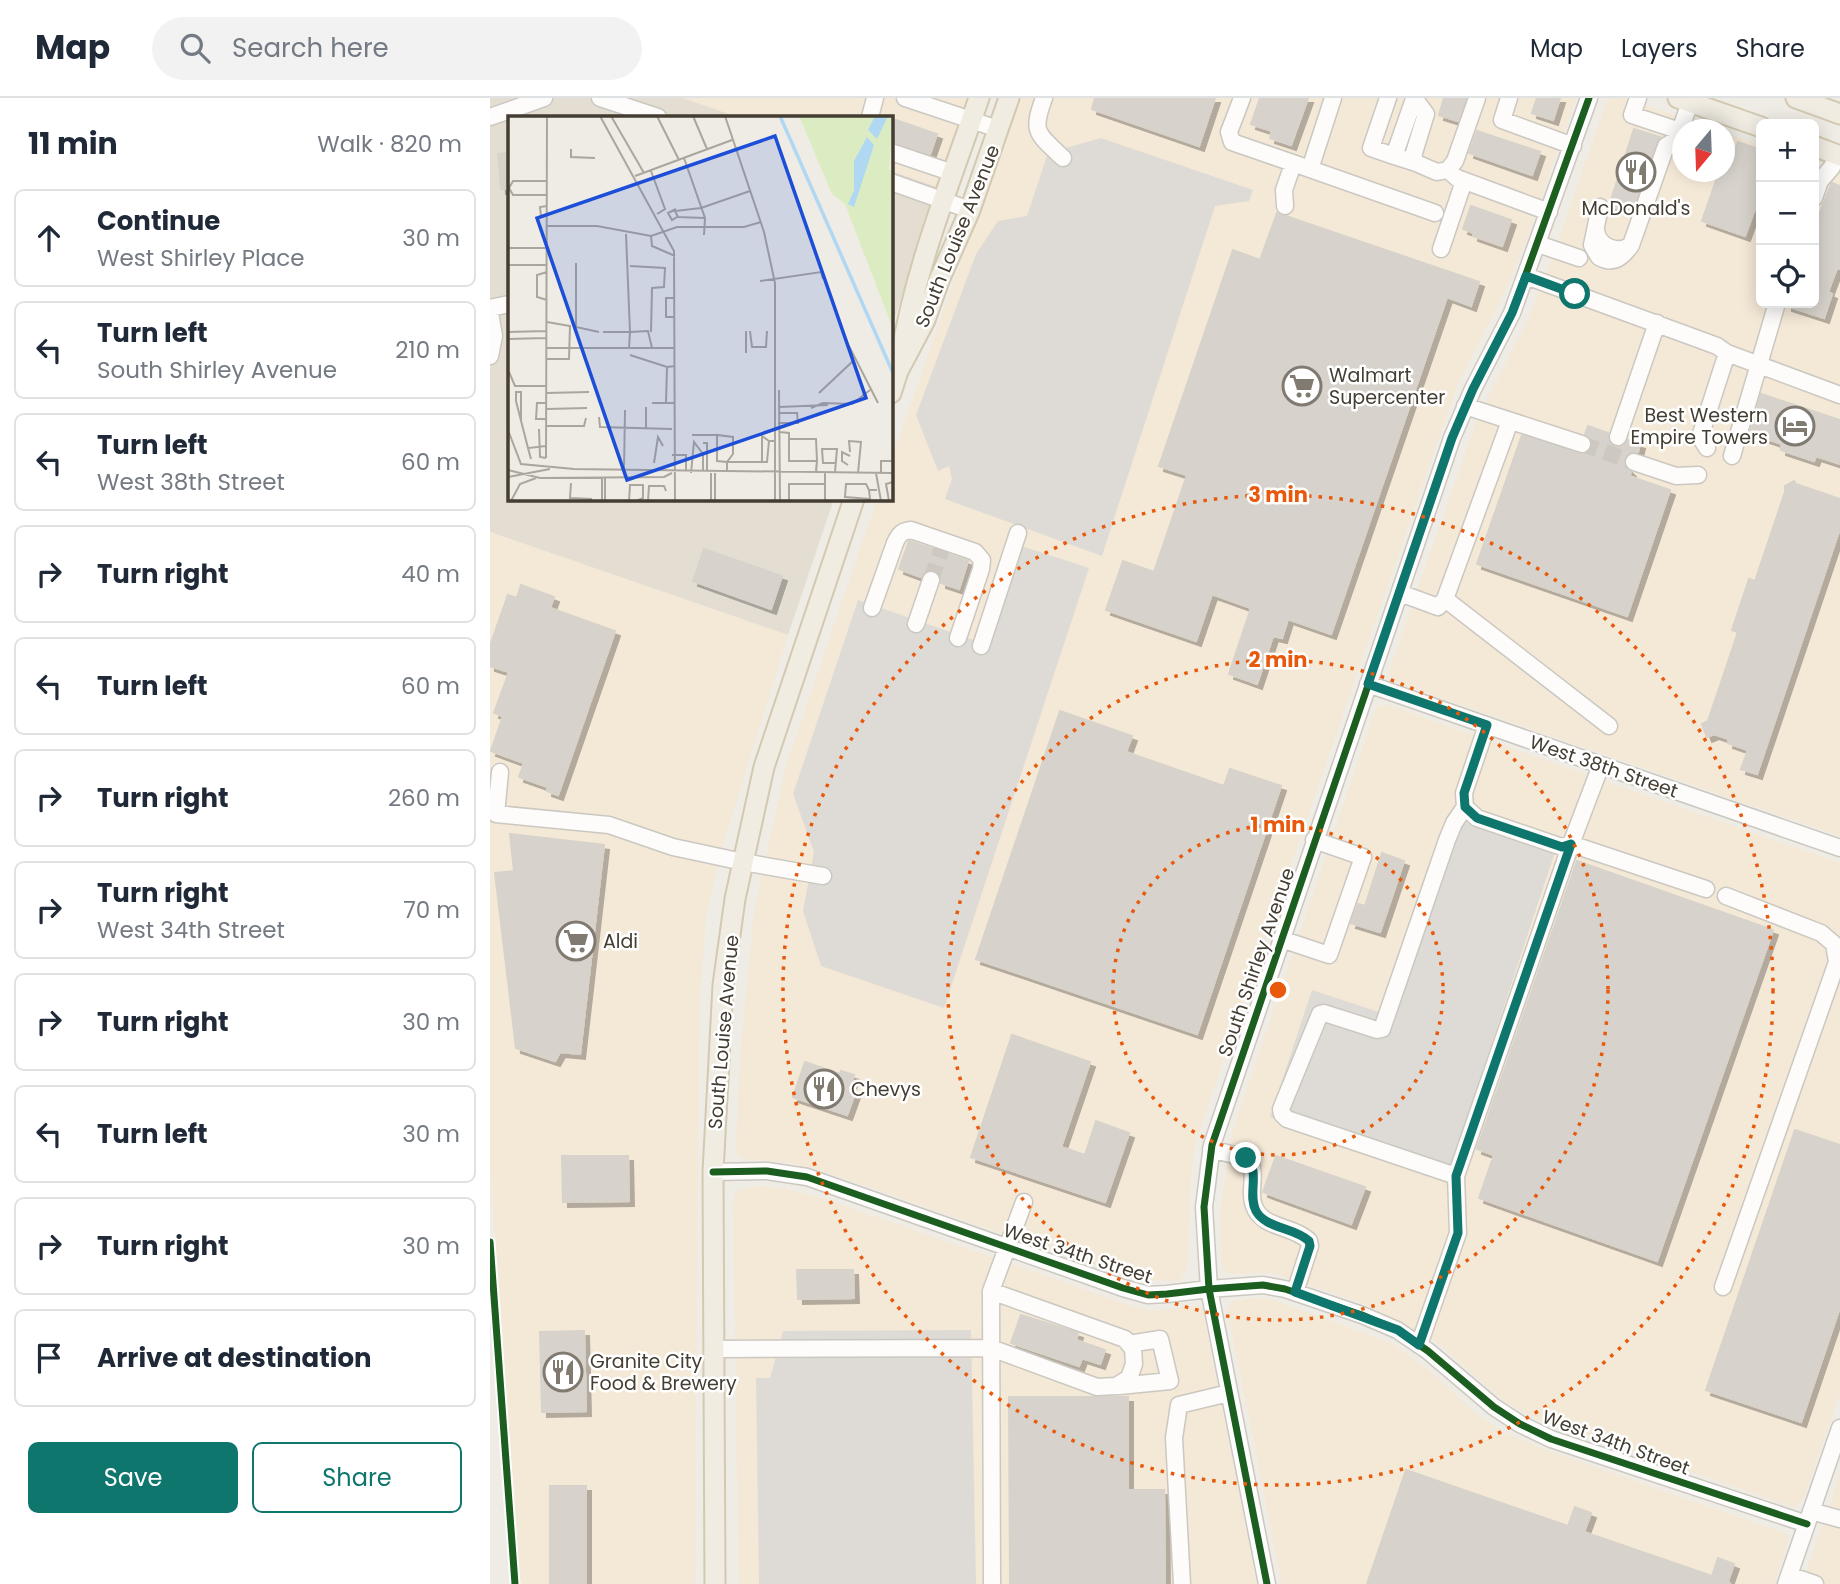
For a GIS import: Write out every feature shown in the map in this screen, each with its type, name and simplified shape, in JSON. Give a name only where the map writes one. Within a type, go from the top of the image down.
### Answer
[{"type":"main road","name":"South Louise Avenue","points":[[892,390],[898,371],[907,316],[979,98]]},
{"type":"main road","name":"South Louise Avenue","points":[[898,371],[925,320],[970,210],[1009,98]]},
{"type":"main road","points":[[1797,98],[1840,114]]},
{"type":"main road","points":[[1684,100],[1756,125]]},
{"type":"main road","name":"South Louise Avenue","points":[[715,1584],[713,1172],[723,985],[743,862],[764,767],[854,500]]},
{"type":"street","points":[[490,117],[544,98]]},
{"type":"street","points":[[600,98],[655,116]]},
{"type":"street","points":[[870,116],[875,98]]},
{"type":"street","points":[[905,98],[999,129]]},
{"type":"street","points":[[1044,98],[1036,121],[1041,137],[1063,158]]},
{"type":"street","points":[[1241,98],[1229,132],[1232,142],[1435,212]]},
{"type":"street","points":[[1310,169],[1333,98]]},
{"type":"street","points":[[1388,98],[1371,148],[1437,172],[1448,170],[1455,161],[1477,98]]},
{"type":"street","points":[[1509,98],[1502,120],[1573,146]]},
{"type":"street","name":"South Shirley Avenue","points":[[1267,1584],[1209,1289],[1204,1207],[1211,1149],[1452,438],[1465,406],[1512,313],[1589,98]]},
{"type":"street","points":[[1638,98],[1632,115],[1680,131],[1684,100]]},
{"type":"street","points":[[1394,156],[1414,99]]},
{"type":"street","points":[[1414,99],[1426,114],[1413,156],[1416,163]]},
{"type":"street","points":[[1600,207],[1593,237],[1594,251],[1604,260],[1612,261],[1621,258],[1631,245],[1665,146],[1672,142]]},
{"type":"street","points":[[892,152],[953,173]]},
{"type":"street","points":[[1819,184],[1832,167],[1832,152]]},
{"type":"street","points":[[1285,206],[1284,190],[1293,163]]},
{"type":"street","points":[[1448,170],[1464,181],[1549,212]]},
{"type":"street","points":[[1441,249],[1464,181]]},
{"type":"street","points":[[892,182],[970,210]]},
{"type":"street","points":[[1538,244],[1579,258]]},
{"type":"street","points":[[1526,276],[1840,395]]},
{"type":"street","points":[[490,356],[494,336],[490,311],[508,304]]},
{"type":"street","points":[[1732,456],[1775,308]]},
{"type":"street","points":[[1618,437],[1657,324]]},
{"type":"street","points":[[1707,447],[1700,437],[1722,349]]},
{"type":"street","points":[[1465,406],[1582,444]]},
{"type":"street","points":[[1399,593],[1438,607],[1445,599],[1510,421]]},
{"type":"street","points":[[1634,462],[1676,475],[1698,475]]},
{"type":"street","points":[[872,608],[900,534],[911,530],[943,545],[975,552],[982,560],[981,569],[958,638]]},
{"type":"street","points":[[981,646],[1018,533]]},
{"type":"street","points":[[916,624],[931,580]]},
{"type":"street","points":[[1445,599],[1609,726]]},
{"type":"street","name":"West 38th Street","points":[[1368,684],[1840,848]]},
{"type":"street","points":[[1456,1176],[1287,1119],[1281,1109],[1320,1014],[1324,1013],[1377,1031],[1381,1028],[1447,840],[1465,807],[1464,793],[1487,725]]},
{"type":"street","points":[[1419,1345],[1458,1233],[1456,1176],[1601,765]]},
{"type":"street","points":[[499,772],[496,814],[609,825],[673,847],[823,876]]},
{"type":"street","points":[[1465,807],[1477,818],[1562,847],[1571,844],[1706,889]]},
{"type":"street","points":[[1281,939],[1329,955],[1363,857],[1314,840]]},
{"type":"street","points":[[1723,1287],[1836,962],[1833,944],[1821,933],[1726,896]]},
{"type":"street","points":[[1211,1149],[1242,1157],[1250,1162],[1254,1173],[1252,1201],[1259,1216],[1298,1233],[1309,1241],[1310,1246],[1295,1292]]},
{"type":"street","name":"West 34th Street","points":[[713,1172],[767,1171],[807,1177],[1123,1288],[1148,1294],[1262,1285],[1295,1292],[1398,1330],[1494,1407],[1551,1439],[1809,1517],[1840,1519]]},
{"type":"street","points":[[992,1584],[991,1291],[1024,1202]]},
{"type":"street","points":[[991,1291],[1125,1339],[1133,1349],[1134,1364],[1129,1378],[1116,1386]]},
{"type":"street","points":[[714,1349],[991,1348],[1097,1387],[1170,1381],[1160,1339],[1129,1345]]},
{"type":"street","points":[[1182,1584],[1174,1438],[1179,1405],[1229,1393]]},
{"type":"street","points":[[1815,1584],[1788,1580],[1809,1517],[1834,1467],[1840,1428]]},
{"type":"shaded area","points":[[490,98],[683,98],[735,116],[508,116],[508,500],[834,500],[788,635],[490,532]]},
{"type":"shaded area","points":[[683,98],[966,98],[938,187],[892,171],[892,116],[735,116]]},
{"type":"shaded area","points":[[1018,98],[1576,98],[1527,238],[1502,298],[1457,385],[1202,1123],[1195,1146],[1190,1184],[1187,1268],[1180,1281],[1135,1280],[823,1171],[787,1162],[743,1159],[736,1153],[740,1057],[754,912],[786,766],[877,500],[892,500],[892,458]]},
{"type":"shaded area","points":[[1611,98],[1624,98],[1686,119],[1672,119],[1672,182],[1735,182],[1735,136],[1756,143],[1756,308],[1819,308],[1819,165],[1840,172],[1840,836],[1395,682],[1391,678],[1389,671],[1478,417],[1528,320],[1606,103]]},
{"type":"shaded area","points":[[1101,138],[1253,190],[1249,201],[1215,206],[1102,556],[945,499],[952,479],[949,466],[938,471],[916,415],[976,254],[998,221],[1027,216],[1048,153]]},
{"type":"shaded area","points":[[892,171],[938,187],[892,326]]},
{"type":"shaded area","points":[[490,532],[788,635],[724,841],[706,915],[699,1012],[695,1584],[520,1584],[490,1164]]},
{"type":"shaded area","points":[[1012,543],[1089,568],[944,1008],[821,966],[803,911],[814,852],[793,794],[858,600],[979,642]]},
{"type":"shaded area","points":[[1385,704],[1840,863],[1840,1393],[1804,1498],[1799,1504],[1793,1507],[1533,1417],[1506,1403],[1433,1339],[1363,1303],[1273,1273],[1233,1274],[1226,1273],[1222,1268],[1220,1212],[1232,1133],[1376,708]]},
{"type":"shaded area","points":[[1447,816],[1555,852],[1448,1176],[1270,1117],[1312,990],[1382,1013]]},
{"type":"shaded area","points":[[765,1186],[822,1198],[1129,1305],[1151,1311],[1199,1306],[1202,1308],[1257,1584],[739,1584],[733,1200],[741,1189]]},
{"type":"shaded area","points":[[1254,1298],[1274,1300],[1393,1344],[1431,1372],[1474,1412],[1503,1432],[1540,1448],[1785,1533],[1788,1541],[1774,1584],[1282,1584],[1227,1309],[1233,1301]]},
{"type":"shaded area","points":[[971,1330],[976,1584],[759,1584],[756,1378],[770,1378],[783,1331]]},
{"type":"shaded area","points":[[1840,1474],[1840,1584],[1802,1584]]},
{"type":"building","points":[[1095,98],[1215,98],[1199,146],[1092,109]]},
{"type":"building","points":[[1260,98],[1308,98],[1291,145],[1270,138],[1272,131],[1251,124]]},
{"type":"building","points":[[1444,98],[1466,98],[1458,121],[1439,115]]},
{"type":"building","points":[[1537,98],[1560,98],[1553,120],[1532,113]]},
{"type":"building","points":[[896,120],[937,134],[930,154],[892,142]]},
{"type":"building","name":"McDonald's","points":[[1634,129],[1660,137],[1631,213],[1610,206],[1610,203]]},
{"type":"building","points":[[1477,131],[1540,152],[1532,175],[1469,153]]},
{"type":"building","points":[[1738,142],[1756,148],[1756,206],[1745,236],[1702,221],[1716,182],[1735,182],[1735,150]]},
{"type":"building","points":[[508,153],[508,189],[501,189],[498,154]]},
{"type":"building","points":[[1832,183],[1840,186],[1840,269],[1837,268],[1828,292],[1832,294],[1824,318],[1793,308],[1819,308],[1819,215]]},
{"type":"building","points":[[1471,206],[1511,220],[1502,246],[1473,236],[1474,233],[1463,229]]},
{"type":"building","name":"Walmart Supercenter","points":[[1277,213],[1479,282],[1471,306],[1447,297],[1331,634],[1288,619],[1282,638],[1273,636],[1257,684],[1229,674],[1251,608],[1212,594],[1196,641],[1106,610],[1123,561],[1154,572],[1187,475],[1159,466],[1233,250],[1260,260]]},
{"type":"building","name":"Best Western Empire Towers","points":[[1761,394],[1840,420],[1840,464],[1816,456],[1814,461],[1781,450],[1782,444],[1750,433]]},
{"type":"building","points":[[1588,426],[1608,433],[1608,440],[1614,447],[1621,447],[1628,440],[1640,444],[1638,452],[1631,452],[1624,458],[1624,465],[1631,472],[1629,476],[1670,490],[1627,616],[1477,564],[1522,435],[1584,454],[1592,447],[1590,438],[1585,434]]},
{"type":"building","points":[[1794,481],[1840,499],[1840,528],[1757,774],[1741,769],[1748,750],[1728,743],[1729,739],[1714,734],[1707,737],[1702,724],[1708,721],[1738,632],[1732,630],[1749,579],[1755,581],[1785,486]]},
{"type":"building","points":[[909,541],[968,561],[959,589],[941,583],[941,577],[935,570],[928,570],[921,577],[899,569]]},
{"type":"building","points":[[704,549],[782,576],[771,609],[693,581]]},
{"type":"building","points":[[521,585],[554,597],[550,608],[615,631],[558,795],[547,791],[548,787],[519,777],[524,763],[491,751],[503,716],[494,713],[509,672],[490,666],[490,646],[508,595],[517,598]]},
{"type":"building","points":[[1060,711],[1132,736],[1126,752],[1224,786],[1230,769],[1281,786],[1197,1034],[976,959]]},
{"type":"building","points":[[510,834],[604,845],[580,1054],[560,1052],[555,1061],[516,1048],[495,873],[514,871]]},
{"type":"building","points":[[1382,853],[1404,861],[1380,932],[1351,923],[1358,904],[1365,906]]},
{"type":"building","points":[[1577,861],[1773,930],[1657,1261],[1479,1198],[1494,1155],[1477,1149]]},
{"type":"building","points":[[1012,1035],[1090,1062],[1061,1147],[1085,1155],[1096,1121],[1129,1133],[1105,1202],[971,1157]]},
{"type":"building","name":"Chevys","points":[[805,1062],[840,1074],[841,1071],[854,1075],[850,1088],[856,1090],[847,1115],[793,1097]]},
{"type":"building","points":[[1795,1130],[1840,1145],[1840,1307],[1801,1422],[1706,1390]]},
{"type":"building","points":[[562,1156],[628,1156],[629,1201],[563,1202]]},
{"type":"building","points":[[1276,1156],[1365,1187],[1351,1224],[1263,1192]]},
{"type":"building","points":[[797,1270],[853,1270],[854,1298],[798,1299]]},
{"type":"building","points":[[1021,1315],[1078,1333],[1076,1340],[1105,1350],[1100,1364],[1082,1358],[1079,1366],[1011,1343]]},
{"type":"building","name":"Granite City Food & Brewery","points":[[584,1331],[586,1411],[542,1412],[540,1332]]},
{"type":"building","points":[[1009,1397],[1128,1397],[1128,1490],[1164,1490],[1165,1584],[1010,1584]]},
{"type":"building","points":[[1406,1470],[1568,1526],[1575,1507],[1591,1513],[1584,1532],[1712,1576],[1718,1558],[1734,1564],[1728,1581],[1730,1584],[1367,1584]]},
{"type":"building","points":[[550,1486],[586,1486],[586,1584],[550,1584]]},
{"type":"tunnel","points":[[1582,444],[1634,462]]},
{"type":"tunnel","points":[[931,580],[942,548]]},
{"type":"cycle path","points":[[1267,1584],[1209,1289],[1204,1207],[1212,1145],[1452,438],[1473,389],[1512,313],[1589,98]]},
{"type":"cycle path","points":[[713,1172],[767,1171],[807,1177],[1148,1295],[1263,1285],[1285,1289],[1397,1330],[1428,1351],[1494,1407],[1551,1439],[1807,1524]]},
{"type":"cycle path","points":[[490,1242],[515,1584]]},
{"type":"place","name":"McDonald's","points":[[1636,172]]},
{"type":"place","name":"Walmart Supercenter","points":[[1302,386]]},
{"type":"place","name":"Best Western Empire Towers","points":[[1795,426]]},
{"type":"place","name":"Aldi","points":[[576,941]]},
{"type":"place","name":"Chevys","points":[[824,1089]]},
{"type":"place","name":"Granite City Food & Brewery","points":[[563,1372]]},
{"type":"route","points":[[1246,1158],[1253,1167],[1252,1201],[1259,1216],[1304,1236],[1309,1241],[1310,1246],[1295,1292],[1398,1330],[1419,1345],[1458,1233],[1456,1176],[1571,844],[1562,847],[1477,818],[1465,807],[1464,793],[1487,725],[1368,684],[1461,414],[1512,313],[1526,276],[1575,294]]}]
